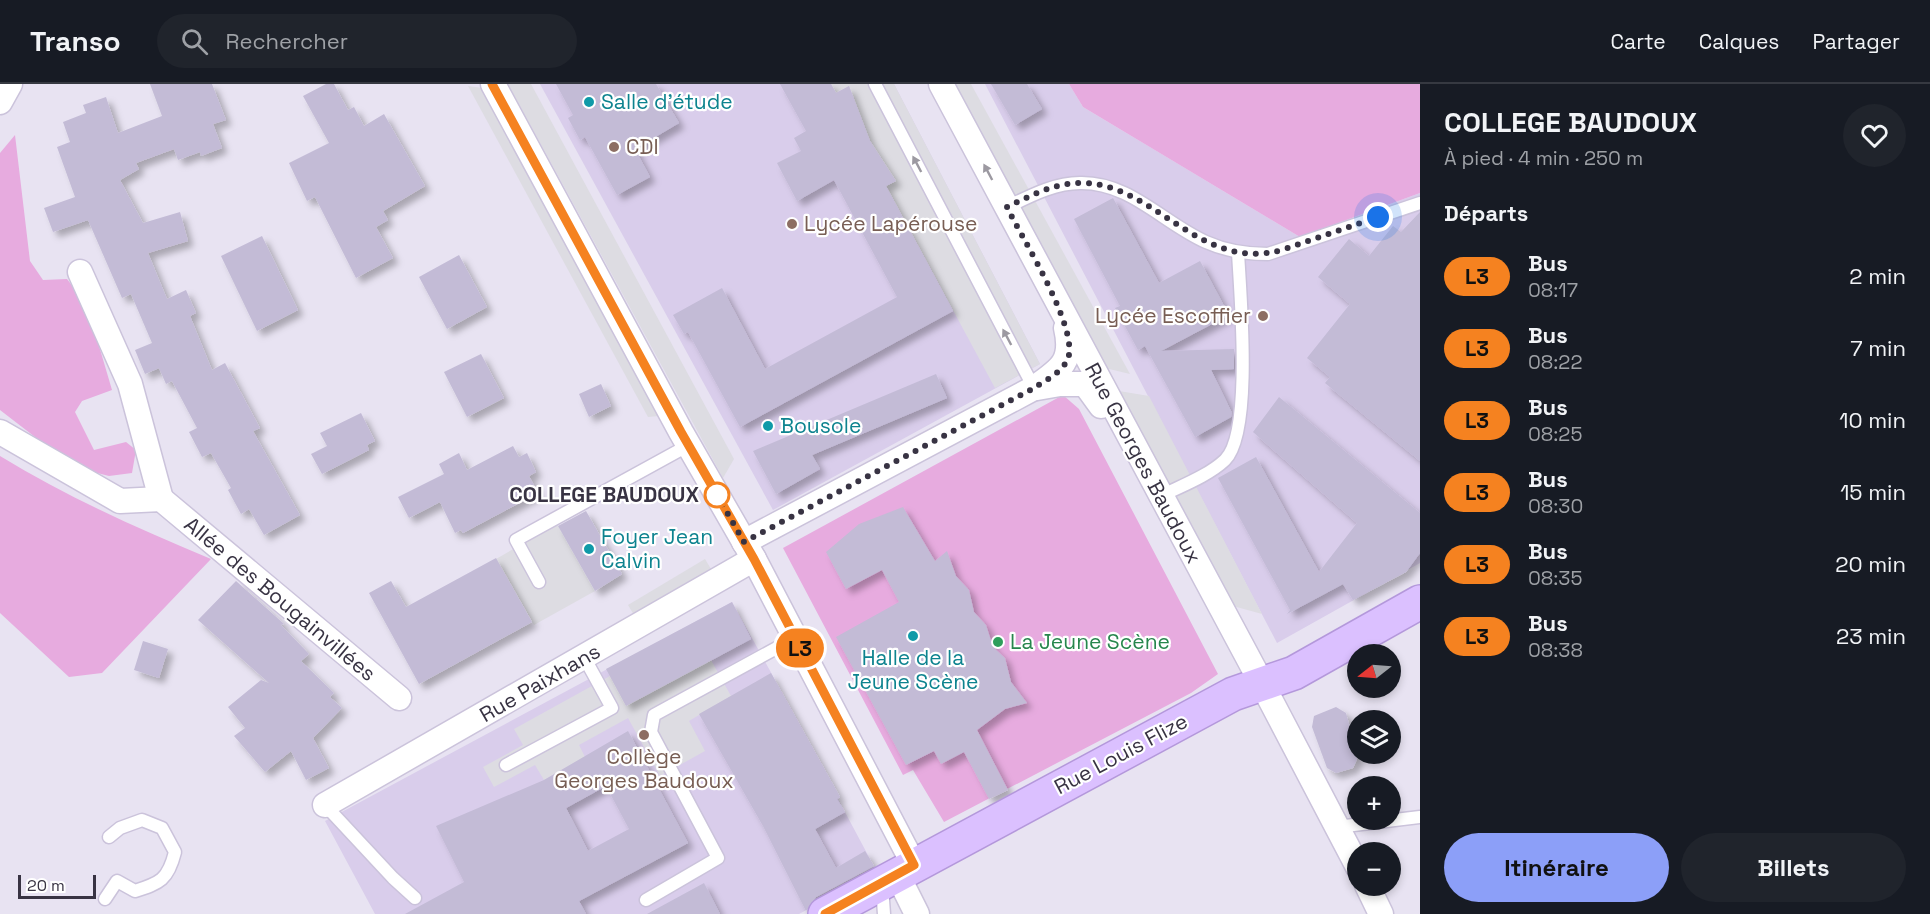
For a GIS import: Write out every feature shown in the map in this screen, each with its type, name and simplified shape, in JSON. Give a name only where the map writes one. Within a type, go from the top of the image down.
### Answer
[{"type":"street","points":[[0,102],[10,84]]},
{"type":"street","points":[[492,84],[795,638],[894,884],[917,914]]},
{"type":"street","name":"Rue Georges Baudoux","points":[[941,84],[1161,496],[1247,688]]},
{"type":"street","points":[[0,432],[120,501],[161,499],[130,384],[80,272]]},
{"type":"street","name":"Rue Paixhans","points":[[325,805],[584,657],[749,551],[1056,374],[1067,361],[1070,342],[1064,317]]},
{"type":"street","name":"Rue Georges Baudoux","points":[[1034,388],[1060,384],[1085,384],[1101,405],[1243,674],[1247,688]]},
{"type":"street","name":"Allée des Bougainvillées","points":[[161,499],[399,698]]},
{"type":"street","name":"Rue Louis Flize","points":[[825,914],[894,884],[1247,688],[1294,673],[1420,602]]},
{"type":"street","points":[[1247,688],[1347,846]]},
{"type":"street","points":[[1372,896],[1381,914]]},
{"type":"lane","points":[[874,84],[1034,388]]},
{"type":"lane","points":[[1007,207],[1041,190],[1079,182],[1102,185],[1120,189],[1206,243],[1238,252],[1268,254],[1420,203]]},
{"type":"lane","points":[[1161,496],[1213,469],[1226,459],[1235,444],[1239,425],[1242,374],[1238,252]]},
{"type":"lane","points":[[539,582],[516,540],[689,445]]},
{"type":"lane","points":[[646,900],[718,858],[651,732],[654,715],[795,638]]},
{"type":"lane","points":[[506,765],[612,708],[584,657]]},
{"type":"lane","points":[[325,805],[393,878],[416,898]]},
{"type":"lane","points":[[1337,827],[1420,817]]},
{"type":"lane","points":[[105,899],[117,881],[135,891],[158,884],[170,870],[175,852],[162,828],[142,820],[120,828],[109,837]]},
{"type":"shaded area","points":[[508,84],[531,84],[734,459],[723,478]]},
{"type":"shaded area","name":"Lycée Lapérouse","points":[[540,84],[894,84],[1040,364],[773,510]]},
{"type":"shaded area","points":[[831,84],[894,84],[1040,364],[995,388],[886,186],[895,181],[870,141],[849,86],[836,93]]},
{"type":"shaded area","points":[[950,84],[971,84],[1130,374],[1105,368]]},
{"type":"shaded area","name":"Lycée Escoffier","points":[[985,84],[1069,84],[1083,107],[1300,237],[1420,193],[1420,563],[1277,643]]},
{"type":"shaded area","points":[[1069,84],[1420,84],[1420,193],[1300,237],[1083,107]]},
{"type":"shaded area","points":[[468,86],[490,89],[670,415],[648,417]]},
{"type":"shaded area","points":[[15,135],[30,261],[43,280],[67,279],[87,305],[112,390],[82,401],[75,412],[94,450],[126,442],[136,450],[132,473],[109,476],[74,467],[0,410],[0,153]]},
{"type":"shaded area","points":[[1119,391],[1149,396],[1262,614],[1233,606]]},
{"type":"shaded area","name":"La Jeune Scène","points":[[1063,395],[1079,409],[1218,674],[1191,693],[944,822],[913,770],[903,775],[783,548]]},
{"type":"shaded area","points":[[0,456],[104,512],[211,559],[102,673],[69,677],[0,613]]},
{"type":"shaded area","points":[[557,524],[595,591],[534,625],[496,559]]},
{"type":"shaded area","points":[[705,559],[714,574],[637,620],[628,605]]},
{"type":"shaded area","name":"Collège Georges Baudoux","points":[[732,602],[840,797],[838,799],[877,872],[799,914],[375,914],[325,821]]},
{"type":"shaded area","points":[[711,660],[731,696],[689,721],[705,751],[660,776],[628,718],[579,745],[585,757],[544,780],[535,765],[494,787],[483,767],[523,745],[514,729],[610,676]]},
{"type":"building","points":[[150,84],[212,84],[226,120],[213,124],[222,148],[201,156],[200,152],[178,160],[174,149],[136,163],[139,169],[120,180],[143,223],[180,212],[188,241],[148,253],[167,299],[186,290],[196,313],[190,316],[212,370],[225,363],[260,428],[253,431],[300,515],[264,535],[249,509],[241,514],[228,490],[231,488],[211,453],[202,457],[189,432],[197,428],[172,381],[166,384],[159,368],[145,374],[135,350],[152,343],[131,294],[122,298],[88,220],[53,232],[44,208],[75,197],[57,147],[70,142],[63,122],[86,113],[83,105],[106,97],[118,133],[162,116]]},
{"type":"building","points":[[326,84],[334,84],[348,110],[354,107],[364,126],[384,114],[425,186],[383,211],[388,220],[376,227],[393,258],[356,278],[315,197],[307,201],[289,163],[329,143],[303,96]]},
{"type":"building","points":[[556,84],[656,84],[679,123],[635,149],[650,177],[617,195],[585,137],[580,140],[568,118],[573,115]]},
{"type":"building","points":[[780,84],[831,84],[836,93],[849,86],[870,141],[896,181],[886,186],[953,311],[740,427],[688,332],[684,334],[673,315],[722,288],[765,369],[897,297],[834,180],[797,201],[777,163],[801,151],[794,138],[806,131]]},
{"type":"building","points":[[991,84],[1027,84],[1042,109],[1015,125]]},
{"type":"building","points":[[1113,198],[1159,283],[1200,261],[1229,315],[1161,351],[1234,349],[1234,369],[1211,370],[1232,413],[1231,417],[1195,437],[1145,346],[1138,350],[1115,308],[1120,306],[1074,219]]},
{"type":"building","points":[[1420,212],[1420,461],[1325,383],[1330,377],[1307,358],[1350,304],[1318,277],[1349,239],[1369,256],[1393,226],[1401,232]]},
{"type":"building","points":[[262,236],[298,310],[257,331],[221,256]]},
{"type":"building","points":[[459,255],[487,307],[447,329],[419,277]]},
{"type":"building","points":[[481,354],[504,398],[467,417],[444,372]]},
{"type":"building","points":[[936,374],[947,398],[812,455],[820,469],[776,494],[753,451]]},
{"type":"building","points":[[601,384],[611,406],[589,417],[579,394]]},
{"type":"building","points":[[1279,397],[1420,513],[1420,553],[1406,572],[1353,600],[1343,584],[1287,614],[1290,610],[1218,478],[1256,457],[1319,572],[1357,523],[1253,432]]},
{"type":"building","points":[[361,413],[375,441],[367,445],[369,450],[322,474],[311,454],[327,446],[320,433]]},
{"type":"building","points":[[513,446],[519,457],[527,453],[536,472],[529,476],[538,493],[463,533],[461,530],[455,533],[440,502],[409,518],[398,497],[444,474],[439,464],[459,453],[467,470]]},
{"type":"building","name":"Halle de la Jeune Scène","points":[[903,507],[935,561],[947,551],[956,576],[969,590],[974,612],[986,625],[993,647],[1005,658],[1011,682],[1027,703],[1005,709],[977,730],[1008,790],[989,799],[964,752],[941,764],[934,751],[906,765],[836,637],[899,602],[882,570],[846,589],[826,552],[859,524]]},
{"type":"building","name":"Foyer Jean Calvin","points":[[586,511],[622,574],[595,591],[558,526]]},
{"type":"building","points":[[496,558],[532,622],[419,684],[369,593],[391,581],[406,607]]},
{"type":"building","points":[[236,581],[284,624],[281,625],[309,654],[301,661],[334,693],[330,697],[342,708],[313,738],[329,768],[306,780],[291,751],[265,772],[234,736],[245,728],[228,707],[261,680],[269,683],[198,620]]},
{"type":"building","points":[[732,602],[751,639],[626,706],[606,669]]},
{"type":"building","points":[[143,641],[168,649],[159,678],[134,670]]},
{"type":"building","points":[[771,673],[840,797],[837,799],[845,812],[815,829],[836,868],[865,851],[874,866],[816,897],[806,911],[763,826],[699,714]]},
{"type":"building","points":[[1336,707],[1346,713],[1347,764],[1355,764],[1353,768],[1336,773],[1327,768],[1312,727],[1314,716]]},
{"type":"building","points":[[628,731],[688,843],[579,901],[586,914],[405,914],[464,882],[436,826],[544,780]],"holes":[[[606,786],[629,829],[588,851],[566,808]]]},
{"type":"building","points":[[704,883],[720,914],[647,914]]},
{"type":"bus line","name":"L3","points":[[492,84],[681,432],[754,559],[914,865],[825,914]]},
{"type":"place","name":"Salle d'étude","points":[[589,102]]},
{"type":"place","name":"CDI","points":[[614,147]]},
{"type":"place","name":"Lycée Lapérouse","points":[[792,224]]},
{"type":"place","name":"Lycée Escoffier","points":[[1263,316]]},
{"type":"place","name":"Bousole","points":[[768,426]]},
{"type":"place","name":"COLLEGE BAUDOUX","points":[[717,495]]},
{"type":"place","name":"Foyer Jean Calvin","points":[[589,549]]},
{"type":"place","name":"Halle de la Jeune Scène","points":[[913,636]]},
{"type":"place","name":"La Jeune Scène","points":[[998,642]]},
{"type":"place","name":"Collège Georges Baudoux","points":[[644,735]]},
{"type":"route","points":[[717,495],[744,542],[1034,388],[1056,374],[1067,361],[1070,342],[1064,317],[1007,207],[1041,190],[1079,182],[1120,189],[1206,243],[1246,254],[1268,254],[1295,247],[1378,217]]}]
